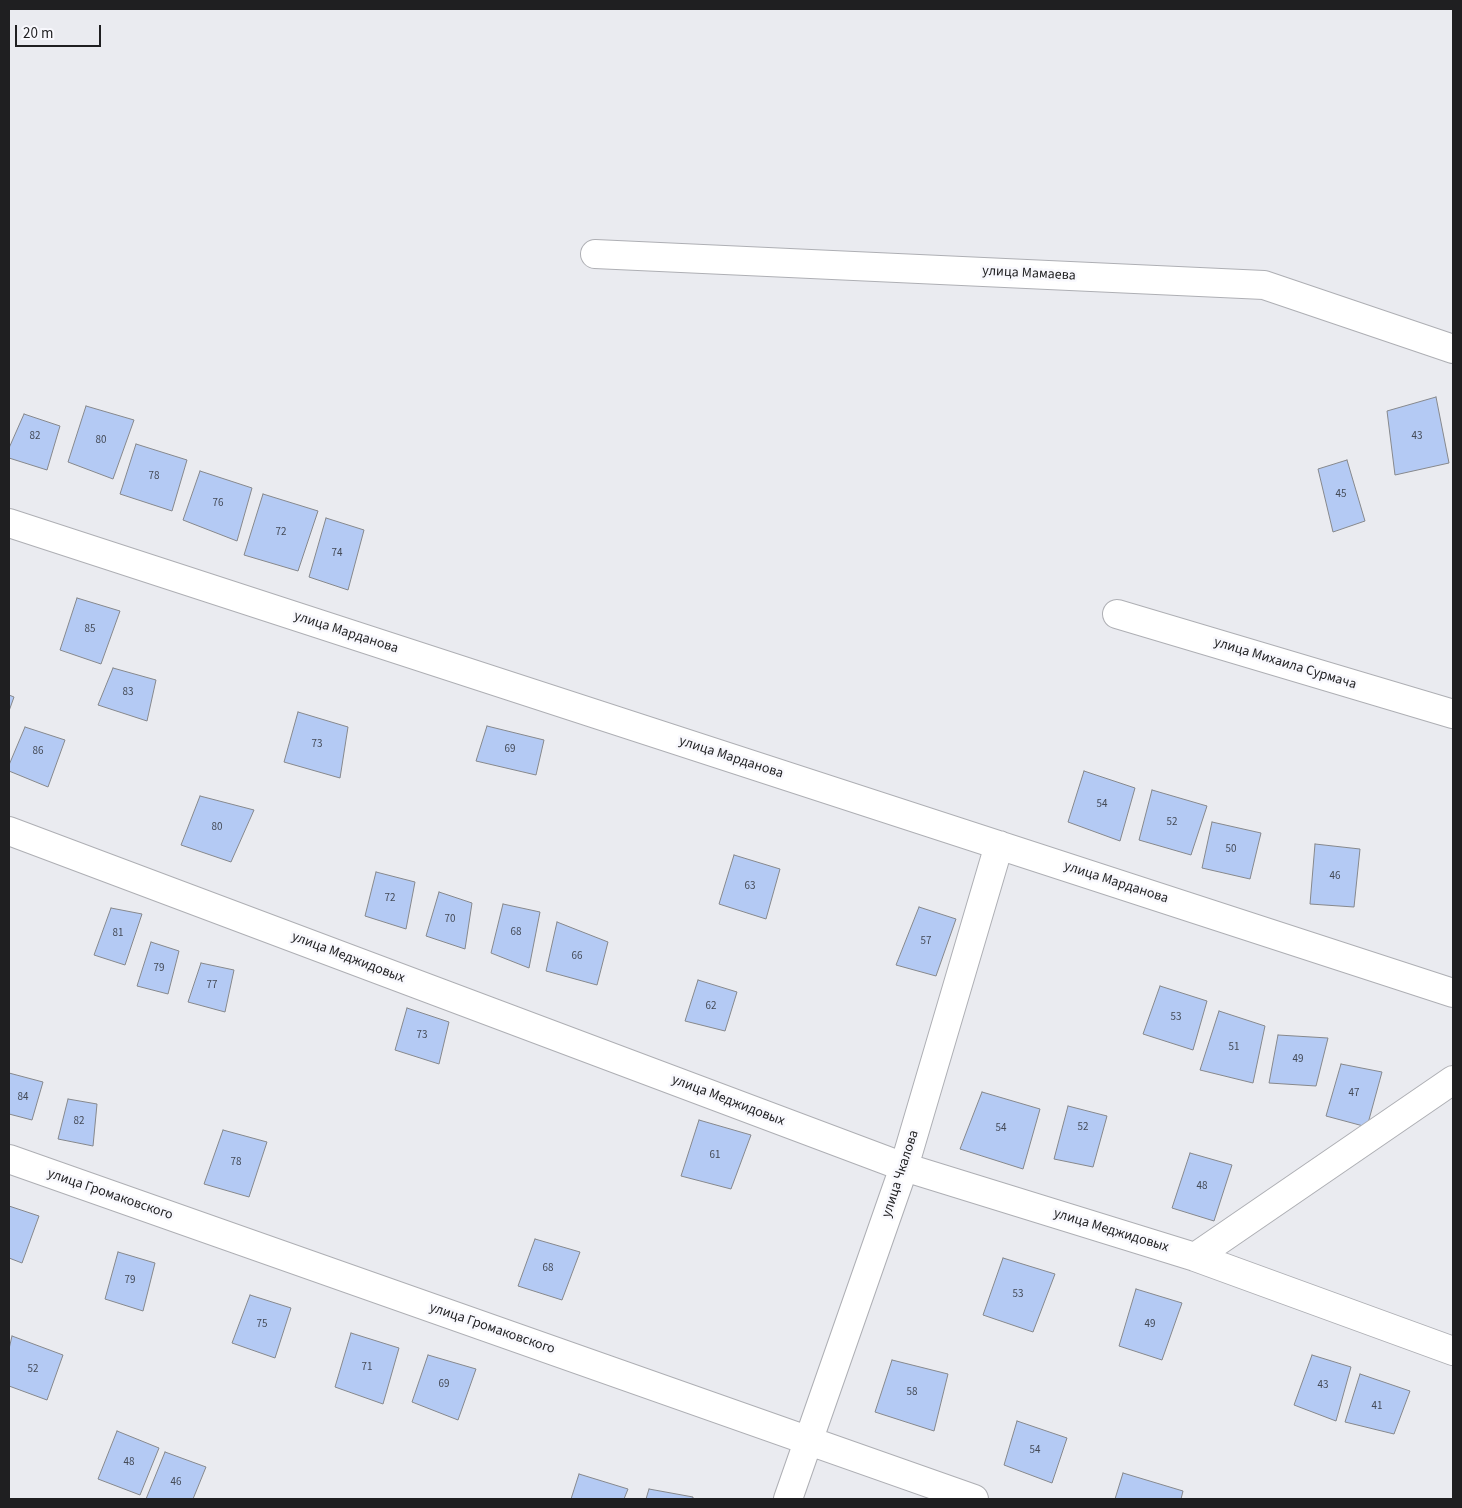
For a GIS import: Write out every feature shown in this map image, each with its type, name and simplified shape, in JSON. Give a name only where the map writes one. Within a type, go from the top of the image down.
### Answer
[{"type":"street","name":"улица Мамаева","points":[[595,254],[1264,285],[1453,348]]},
{"type":"street","name":"улица Марданова","points":[[9,523],[1453,993]]},
{"type":"street","name":"улица Михаила Сурмача","points":[[1117,614],[1453,714]]},
{"type":"street","name":"улица Меджидовых","points":[[9,831],[904,1167],[1195,1257],[1453,1351]]},
{"type":"street","name":"улица Чкалова","points":[[788,1499],[904,1167],[999,845]]},
{"type":"street","points":[[1195,1257],[1453,1080]]},
{"type":"street","name":"улица Громаковского","points":[[9,1159],[974,1499]]},
{"type":"building","points":[[1436,397],[1449,463],[1395,475],[1387,411]]},
{"type":"building","points":[[86,406],[134,420],[113,479],[68,462]]},
{"type":"building","points":[[24,414],[60,426],[47,470],[9,458],[9,448]]},
{"type":"building","points":[[136,444],[187,460],[172,511],[120,494]]},
{"type":"building","points":[[1347,460],[1365,521],[1333,532],[1318,469]]},
{"type":"building","points":[[200,471],[252,488],[237,541],[183,520]]},
{"type":"building","points":[[263,494],[318,511],[298,571],[244,555]]},
{"type":"building","points":[[326,518],[364,530],[348,590],[309,577]]},
{"type":"building","points":[[77,598],[120,611],[101,664],[60,650]]},
{"type":"building","points":[[113,668],[156,680],[147,721],[98,705]]},
{"type":"building","points":[[9,695],[14,697],[9,711]]},
{"type":"building","points":[[298,712],[348,727],[340,778],[284,762]]},
{"type":"building","points":[[487,726],[544,740],[536,775],[476,761]]},
{"type":"building","points":[[25,727],[65,740],[48,787],[9,771],[9,765]]},
{"type":"building","points":[[1084,771],[1135,788],[1120,841],[1068,822]]},
{"type":"building","points":[[1152,790],[1207,806],[1191,855],[1139,840]]},
{"type":"building","points":[[200,796],[254,810],[231,862],[181,845]]},
{"type":"building","points":[[1212,822],[1261,833],[1250,879],[1202,868]]},
{"type":"building","points":[[1315,844],[1360,849],[1354,907],[1310,904]]},
{"type":"building","points":[[734,855],[780,869],[766,919],[719,904]]},
{"type":"building","points":[[376,872],[415,882],[406,929],[365,916]]},
{"type":"building","points":[[439,892],[472,903],[465,949],[426,936]]},
{"type":"building","points":[[503,904],[540,912],[529,968],[491,953]]},
{"type":"building","points":[[919,907],[956,919],[936,976],[896,965]]},
{"type":"building","points":[[111,908],[142,914],[125,965],[94,955]]},
{"type":"building","points":[[557,922],[608,942],[597,985],[546,971]]},
{"type":"building","points":[[151,942],[179,951],[168,994],[137,986]]},
{"type":"building","points":[[201,963],[234,970],[225,1012],[188,1002]]},
{"type":"building","points":[[698,980],[737,992],[725,1031],[685,1021]]},
{"type":"building","points":[[1160,986],[1207,1001],[1193,1050],[1143,1034]]},
{"type":"building","points":[[407,1008],[449,1022],[439,1064],[395,1050]]},
{"type":"building","points":[[1219,1011],[1265,1026],[1253,1083],[1200,1070]]},
{"type":"building","points":[[1278,1035],[1328,1038],[1316,1086],[1269,1083]]},
{"type":"building","points":[[1341,1064],[1382,1072],[1367,1127],[1326,1116]]},
{"type":"building","points":[[9,1073],[43,1082],[32,1120],[9,1114]]},
{"type":"building","points":[[982,1092],[1040,1109],[1023,1169],[960,1149]]},
{"type":"building","points":[[68,1099],[97,1104],[93,1146],[58,1139]]},
{"type":"building","points":[[1068,1106],[1107,1116],[1093,1167],[1054,1159]]},
{"type":"building","points":[[699,1120],[751,1135],[731,1189],[681,1176]]},
{"type":"building","points":[[223,1130],[267,1142],[249,1197],[204,1184]]},
{"type":"building","points":[[1190,1153],[1232,1165],[1214,1221],[1172,1208]]},
{"type":"building","points":[[9,1206],[39,1216],[22,1263],[9,1258]]},
{"type":"building","points":[[535,1239],[580,1252],[562,1300],[518,1286]]},
{"type":"building","points":[[118,1252],[155,1263],[143,1311],[105,1299]]},
{"type":"building","points":[[1003,1258],[1055,1274],[1033,1332],[983,1315]]},
{"type":"building","points":[[1136,1289],[1182,1303],[1162,1360],[1119,1346]]},
{"type":"building","points":[[250,1295],[291,1308],[275,1358],[232,1343]]},
{"type":"building","points":[[351,1333],[399,1348],[383,1404],[335,1387]]},
{"type":"building","points":[[12,1336],[63,1355],[47,1400],[9,1386],[9,1349]]},
{"type":"building","points":[[428,1355],[476,1369],[458,1420],[412,1402]]},
{"type":"building","points":[[1312,1355],[1351,1367],[1336,1421],[1294,1405]]},
{"type":"building","points":[[892,1360],[948,1374],[934,1431],[875,1412]]},
{"type":"building","points":[[1360,1374],[1410,1391],[1394,1434],[1345,1422]]},
{"type":"building","points":[[1017,1421],[1067,1438],[1052,1483],[1004,1465]]},
{"type":"building","points":[[117,1431],[159,1448],[140,1495],[98,1479]]},
{"type":"building","points":[[165,1452],[206,1467],[193,1499],[146,1499]]},
{"type":"building","points":[[1123,1473],[1183,1491],[1181,1499],[1115,1499]]},
{"type":"building","points":[[579,1474],[628,1489],[624,1499],[571,1499]]},
{"type":"building","points":[[649,1489],[693,1497],[693,1499],[646,1499]]}]
